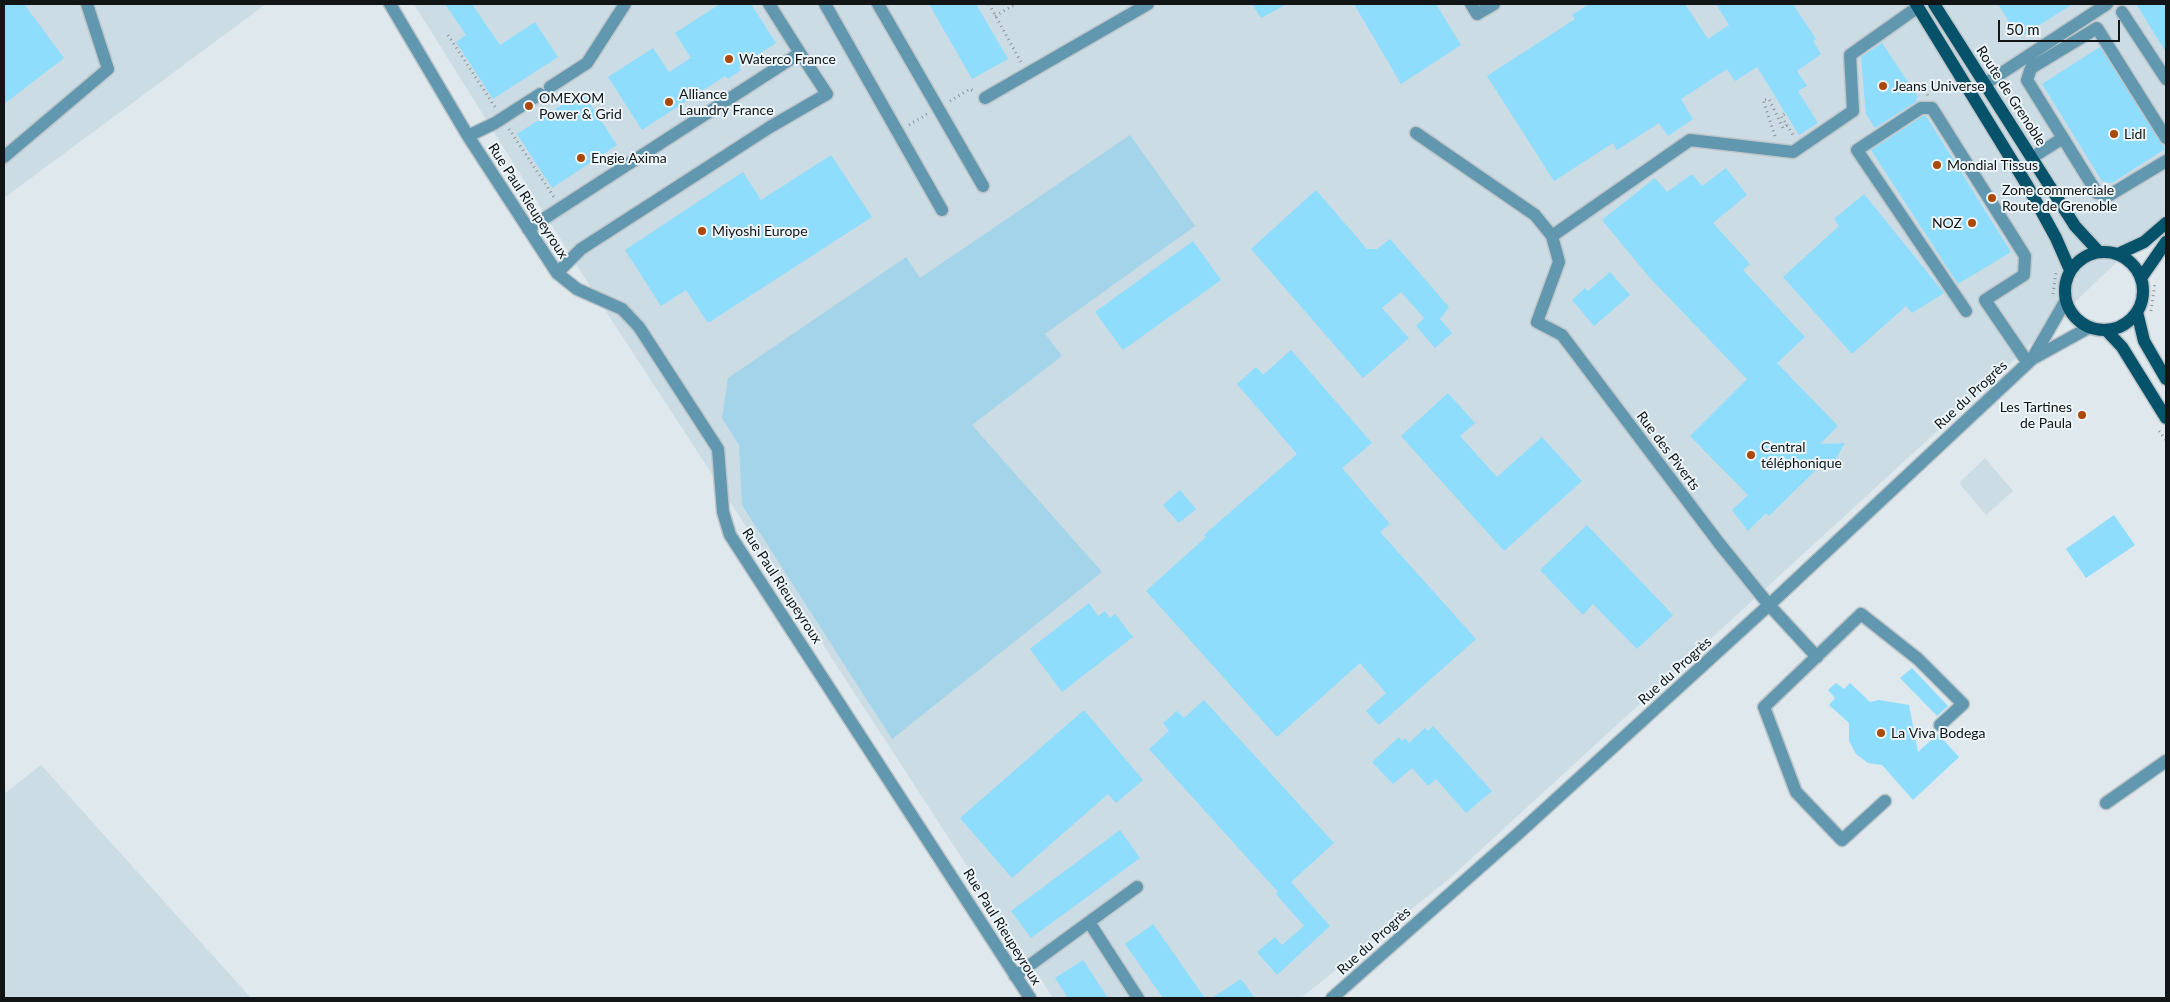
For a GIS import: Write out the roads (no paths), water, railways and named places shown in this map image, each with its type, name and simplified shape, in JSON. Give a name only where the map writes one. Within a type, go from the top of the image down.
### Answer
[{"type":"main road","name":"Route de Grenoble","points":[[1934,4],[2033,157],[2075,226],[2098,252]]},
{"type":"main road","points":[[1917,5],[2027,185],[2056,238],[2070,270]]},
{"type":"main road","points":[[2118,254],[2136,268],[2142,278],[2142,302],[2137,312],[2129,321],[2118,327],[2106,330],[2090,327],[2079,321],[2071,312],[2066,300],[2065,290],[2070,270],[2087,255],[2098,252],[2118,254],[2144,242],[2166,223]]},
{"type":"main road","points":[[2142,278],[2166,242]]},
{"type":"main road","points":[[2137,312],[2144,341],[2166,379]]},
{"type":"main road","points":[[2106,330],[2122,347],[2166,418]]},
{"type":"street","points":[[4,157],[108,69],[87,4]]},
{"type":"street","name":"Rue Paul Rieupeyroux","points":[[390,4],[468,136],[557,272],[577,289],[622,309],[644,335],[718,449],[723,512],[730,535],[1030,998]]},
{"type":"street","points":[[468,136],[495,123],[587,63],[625,4]]},
{"type":"street","points":[[557,272],[581,249],[770,128],[828,94],[769,4]]},
{"type":"street","points":[[825,4],[942,210]]},
{"type":"street","points":[[878,4],[983,186]]},
{"type":"street","points":[[985,98],[1148,4]]},
{"type":"street","points":[[1471,4],[1477,14],[1494,4]]},
{"type":"street","points":[[1985,84],[2107,4]]},
{"type":"street","points":[[1416,133],[1535,215],[1552,236],[1690,140],[1793,152],[1853,111],[1850,55],[1917,5]]},
{"type":"street","points":[[2122,12],[2166,79]]},
{"type":"street","points":[[2166,138],[2097,28],[2031,68],[2027,80],[2097,193],[2108,196],[2166,161]]},
{"type":"street","points":[[528,229],[800,53]]},
{"type":"street","points":[[1966,311],[1857,150],[1921,108],[1932,108],[2025,256],[2024,275],[1985,300],[2030,361]]},
{"type":"street","points":[[2033,157],[2063,138]]},
{"type":"street","name":"Rue des Piverts","points":[[1552,236],[1559,262],[1536,322],[1562,335],[1718,543],[1769,606],[1817,657]]},
{"type":"street","name":"Rue du Progrès","points":[[2030,361],[2066,300]]},
{"type":"street","name":"Rue du Progrès","points":[[1332,998],[1769,606],[2030,361],[2090,327]]},
{"type":"street","points":[[1885,801],[1842,840],[1796,792],[1764,706],[1861,614],[1918,659],[1963,704],[1940,725]]},
{"type":"street","points":[[2106,802],[2166,762]]},
{"type":"street","points":[[1015,976],[1137,887]]},
{"type":"street","points":[[1090,922],[1138,998]]},
{"type":"place","name":"Waterco France","points":[[729,59]]},
{"type":"place","name":"Jeans Universe","points":[[1883,86]]},
{"type":"place","name":"Alliance Laundry France","points":[[669,102]]},
{"type":"place","name":"OMEXOM Power & Grid","points":[[529,106]]},
{"type":"place","name":"Lidl","points":[[2114,134]]},
{"type":"place","name":"Engie Axima","points":[[581,158]]},
{"type":"place","name":"Mondial Tissus","points":[[1937,165]]},
{"type":"place","name":"Zone commerciale Route de Grenoble","points":[[1992,198]]},
{"type":"place","name":"NOZ","points":[[1972,223]]},
{"type":"place","name":"Miyoshi Europe","points":[[702,231]]},
{"type":"place","name":"Les Tartines de Paula","points":[[2082,415]]},
{"type":"place","name":"Central téléphonique","points":[[1751,455]]},
{"type":"place","name":"La Viva Bodega","points":[[1881,733]]}]
